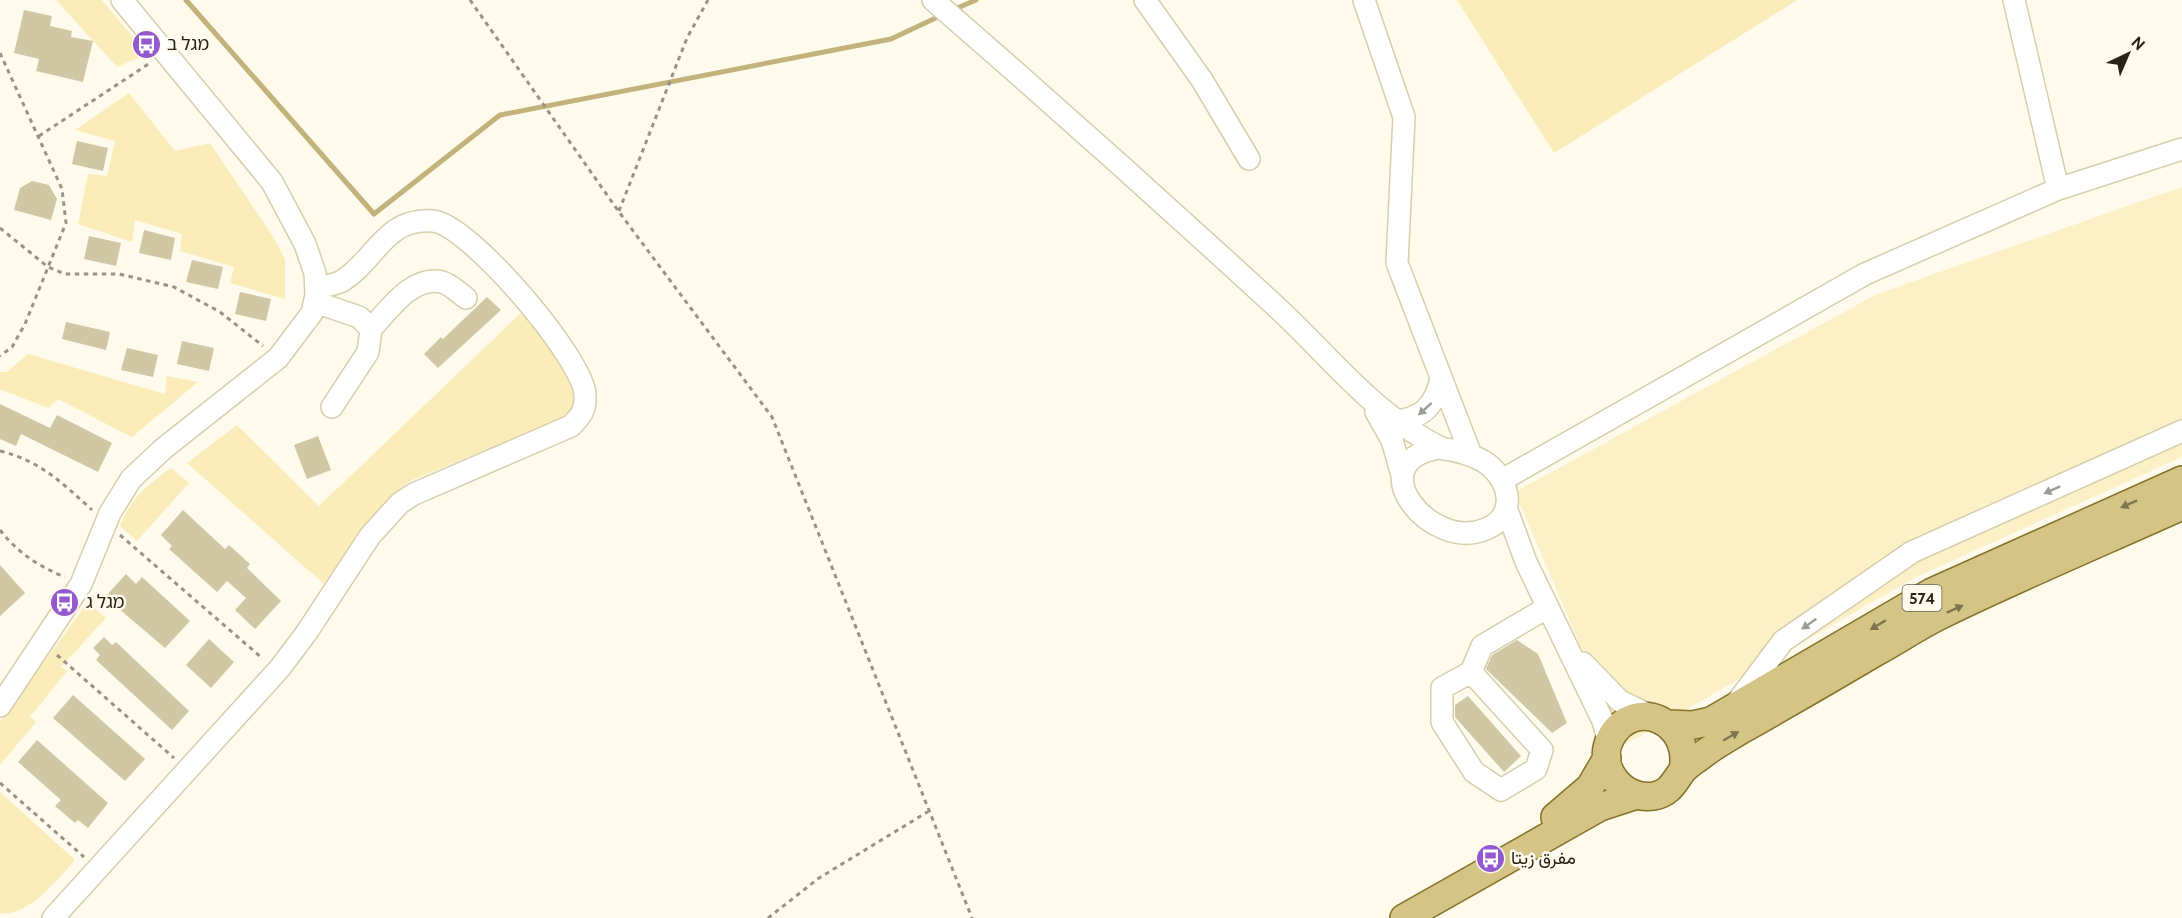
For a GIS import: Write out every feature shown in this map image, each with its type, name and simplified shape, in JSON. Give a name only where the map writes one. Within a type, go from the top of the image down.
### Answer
[{"type":"main road","name":"574","points":[[1469,879],[1577,801],[1590,787],[1620,727],[1631,720],[1702,723],[1731,712],[1932,592],[2182,480]]},
{"type":"main road","name":"574","points":[[1404,918],[1469,879],[1600,807],[1637,795],[1656,795],[1668,790],[1683,770],[1724,740],[1941,615],[2182,506]]},
{"type":"main road","points":[[1663,721],[1678,733],[1684,745],[1683,770]]},
{"type":"main road","points":[[1608,751],[1611,775],[1619,786],[1637,795]]},
{"type":"street","points":[[0,706],[81,584],[118,498],[144,466],[278,358],[302,330],[312,313],[315,273],[305,244],[272,182],[122,0]]},
{"type":"street","points":[[933,0],[1271,302],[1370,401],[1394,421],[1441,448],[1471,455],[1492,467],[1502,480],[1507,493],[1507,510],[1526,562],[1603,721],[1608,751]]},
{"type":"street","points":[[1144,0],[1202,80],[1249,159]]},
{"type":"street","points":[[1364,0],[1404,117],[1396,263],[1471,455]]},
{"type":"street","points":[[2014,0],[2058,189]]},
{"type":"street","points":[[1502,480],[1865,274],[2058,189],[2182,150]]},
{"type":"street","points":[[53,918],[277,671],[307,632],[325,601],[370,536],[400,503],[414,494],[571,426],[583,413],[585,393],[571,358],[530,304],[465,238],[436,221],[417,221],[397,228],[341,282],[315,295]]},
{"type":"street","points":[[332,407],[368,352],[370,329],[409,290],[424,282],[443,282],[466,298]]},
{"type":"street","points":[[315,295],[359,317],[370,329]]},
{"type":"street","points":[[1394,421],[1408,420],[1422,414],[1432,403],[1441,378]]},
{"type":"street","points":[[1370,401],[1392,440],[1406,496],[1422,516],[1448,530],[1476,533],[1508,547],[1526,562]]},
{"type":"street","points":[[1731,712],[1783,641],[1912,552],[2182,431]]},
{"type":"street","points":[[1402,475],[1404,466],[1416,455],[1441,448]]},
{"type":"street","points":[[1476,533],[1498,522],[1507,510]]},
{"type":"street","points":[[1471,672],[1542,750],[1536,769],[1502,790],[1474,772],[1442,722],[1442,688],[1471,672],[1482,646],[1548,608]]},
{"type":"street","points":[[1570,650],[1620,701],[1663,721]]},
{"type":"path","points":[[470,0],[619,212],[772,417],[972,918]]},
{"type":"path","points":[[619,212],[687,38],[708,0]]},
{"type":"path","points":[[0,53],[62,189],[66,223],[25,324],[12,347],[0,356]]},
{"type":"path","points":[[39,136],[165,53]]},
{"type":"path","points":[[0,228],[48,267],[64,274],[119,274],[174,287],[220,312],[278,358]]},
{"type":"path","points":[[0,451],[20,456],[45,468],[277,671]]},
{"type":"path","points":[[0,530],[22,554],[40,567],[81,584]]},
{"type":"path","points":[[42,642],[187,770]]},
{"type":"path","points":[[0,783],[97,869]]},
{"type":"path","points":[[768,918],[819,878],[929,811]]},
{"type":"shaded area","points":[[56,0],[102,0],[147,54],[117,67]]},
{"type":"shaded area","points":[[1457,0],[1797,0],[1554,153]]},
{"type":"shaded area","points":[[129,93],[175,151],[210,143],[272,235],[285,259],[285,299],[230,283],[234,267],[180,251],[182,234],[135,220],[132,242],[78,224],[88,174],[107,176],[115,141],[75,130]]},
{"type":"shaded area","points":[[2182,187],[2182,457],[1916,577],[1623,746],[1515,492],[1877,294]]},
{"type":"shaded area","points":[[524,310],[567,367],[576,392],[574,407],[564,418],[410,481],[373,516],[324,584],[187,463],[237,425],[319,506]]},
{"type":"shaded area","points":[[28,354],[165,394],[167,376],[198,382],[132,437],[58,399],[48,408],[0,389],[0,372],[7,372]]},
{"type":"shaded area","points":[[171,468],[189,483],[137,541],[120,526],[124,516],[134,500]]},
{"type":"shaded area","points":[[88,602],[106,618],[61,667],[67,671],[30,717],[36,722],[0,765],[0,722]]},
{"type":"shaded area","points":[[0,792],[75,860],[42,895],[21,909],[10,913],[0,913]]},
{"type":"building","points":[[24,10],[52,16],[50,26],[72,31],[71,37],[93,41],[83,82],[36,71],[39,59],[14,53]]},
{"type":"building","points":[[77,141],[108,148],[103,171],[72,164]]},
{"type":"building","points":[[32,181],[49,185],[57,199],[51,220],[14,210],[20,188]]},
{"type":"building","points":[[144,230],[175,238],[171,260],[139,253]]},
{"type":"building","points":[[89,236],[121,243],[116,266],[84,259]]},
{"type":"building","points":[[192,260],[223,267],[218,289],[186,282]]},
{"type":"building","points":[[240,292],[271,299],[266,321],[235,314]]},
{"type":"building","points":[[487,297],[501,310],[438,368],[424,354]]},
{"type":"building","points":[[66,322],[110,332],[106,350],[62,339]]},
{"type":"building","points":[[182,341],[214,348],[209,371],[177,364]]},
{"type":"building","points":[[127,348],[158,355],[153,377],[121,370]]},
{"type":"building","points":[[0,404],[50,428],[57,415],[112,443],[98,472],[21,434],[16,446],[0,439]]},
{"type":"building","points":[[318,436],[331,470],[307,479],[294,445]]},
{"type":"building","points":[[183,510],[225,549],[229,545],[250,564],[247,568],[281,601],[255,629],[235,610],[246,598],[227,581],[217,592],[169,549],[172,546],[161,535]]},
{"type":"building","points":[[0,565],[25,593],[0,616]]},
{"type":"building","points":[[126,574],[136,584],[142,577],[190,621],[165,648],[105,597]]},
{"type":"building","points":[[104,637],[112,645],[116,642],[189,711],[172,730],[96,660],[100,655],[93,648]]},
{"type":"building","points":[[209,639],[234,662],[211,688],[186,665]]},
{"type":"building","points":[[1517,640],[1538,654],[1567,723],[1552,733],[1486,669],[1492,655]]},
{"type":"building","points":[[73,695],[145,759],[125,781],[53,718]]},
{"type":"building","points":[[1468,696],[1521,756],[1504,772],[1455,717],[1455,705]]},
{"type":"building","points":[[37,740],[108,803],[88,828],[78,820],[75,823],[55,806],[61,800],[18,762]]},
{"type":"waterway","points":[[186,0],[374,214],[500,115],[891,39],[942,15]]},
{"type":"waterway","points":[[953,10],[976,0]]},
{"type":"place","name":"מגל ב","points":[[146,44]]},
{"type":"place","name":"מגל ג","points":[[65,602]]},
{"type":"place","name":"مفرق زيتا","points":[[1490,858]]}]
